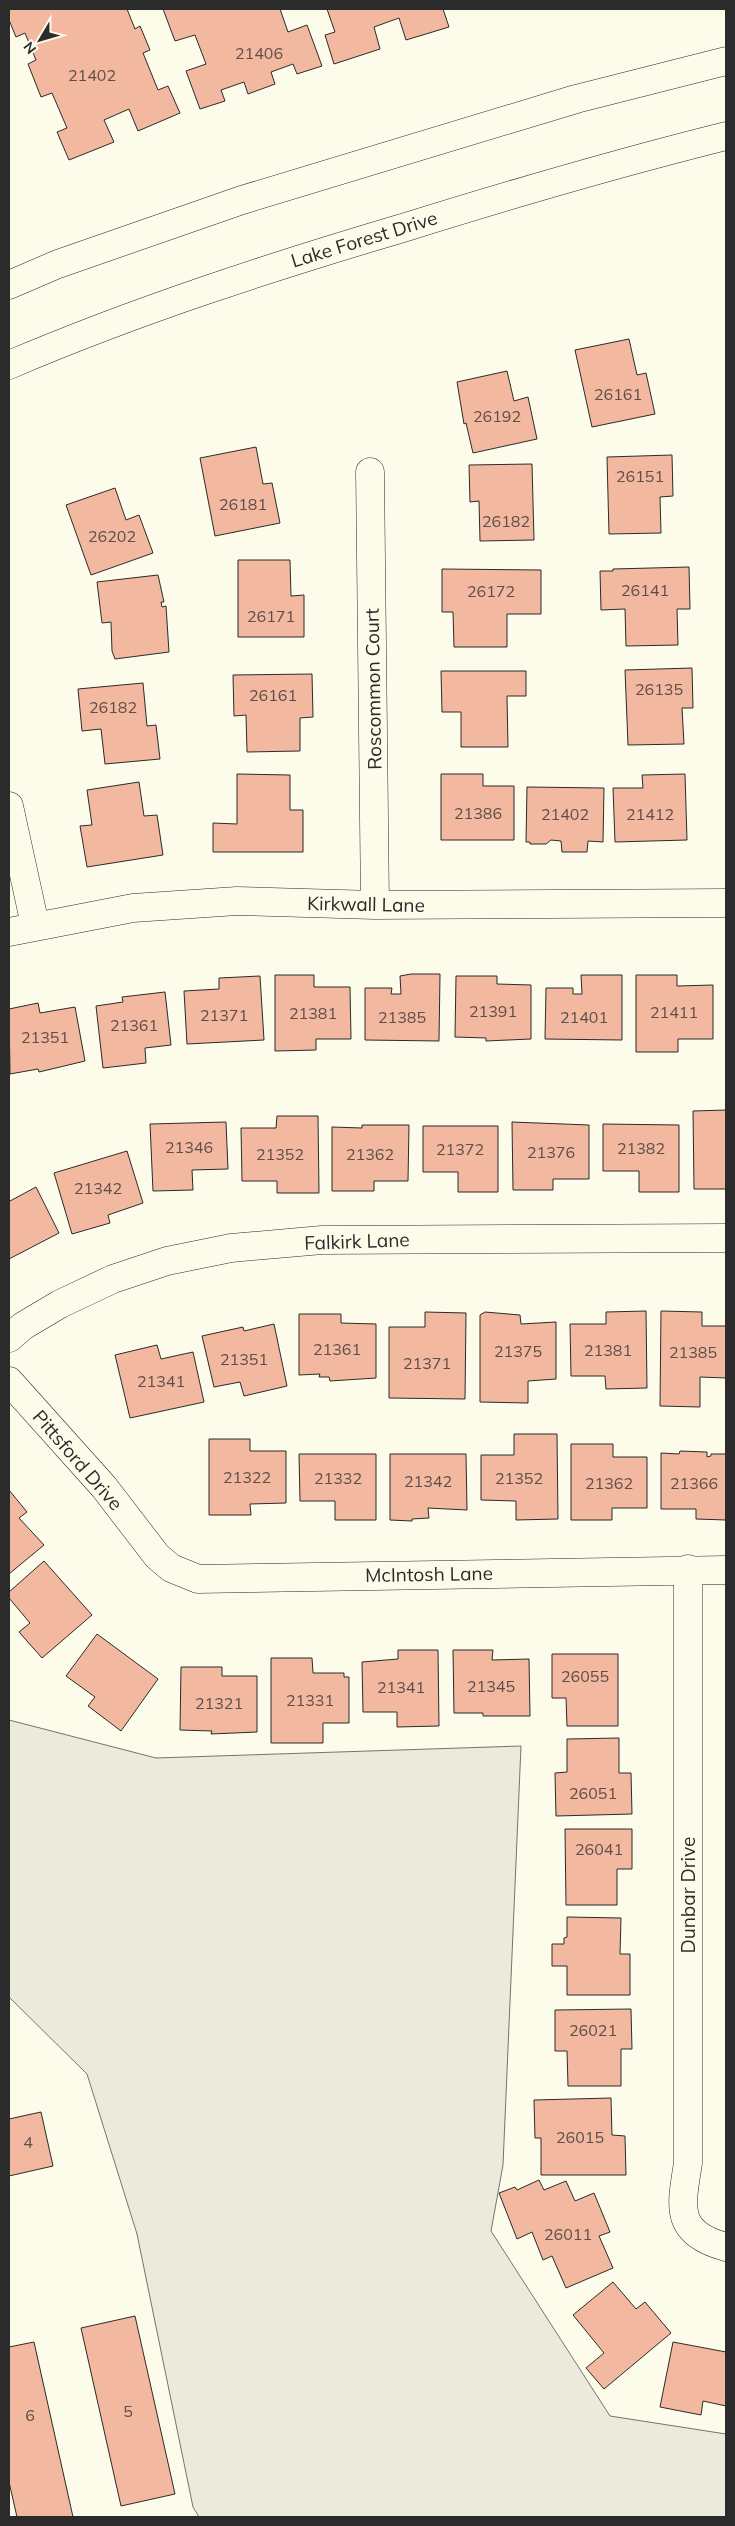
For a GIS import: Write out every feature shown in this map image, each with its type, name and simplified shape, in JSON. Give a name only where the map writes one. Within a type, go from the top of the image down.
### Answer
[{"type":"street","points":[[9,286],[58,264],[242,200],[576,99],[726,61]]},
{"type":"street","name":"Lake Forest Drive","points":[[9,365],[83,333],[267,268],[602,168],[726,136]]},
{"type":"street","name":"Roscommon Court","points":[[370,472],[375,905]]},
{"type":"street","points":[[9,806],[35,925]]},
{"type":"street","name":"Kirkwall Lane","points":[[9,932],[35,925],[133,908],[237,901],[375,905],[726,903]]},
{"type":"street","name":"Falkirk Lane","points":[[9,1338],[23,1326],[60,1304],[113,1279],[166,1261],[232,1248],[322,1240],[726,1238]]},
{"type":"street","name":"Pittsford Drive","points":[[9,1381],[104,1487],[146,1541]]},
{"type":"street","name":"McIntosh Lane","points":[[146,1541],[157,1556],[171,1568],[198,1580],[688,1569],[726,1570]]},
{"type":"street","name":"Dunbar Drive","points":[[688,1569],[688,2163],[682,2204],[686,2221],[695,2233],[726,2247]]},
{"type":"shaded area","points":[[9,1720],[156,1758],[521,1746],[503,2165],[491,2231],[610,2416],[726,2434],[726,2517],[199,2517],[193,2507],[137,2234],[87,2074],[9,1997]]},
{"type":"building","points":[[9,9],[127,9],[135,29],[140,26],[150,50],[143,53],[158,90],[168,86],[180,113],[138,131],[129,109],[104,120],[114,142],[69,160],[57,132],[67,128],[52,93],[41,97],[28,64],[36,60],[25,33],[16,37],[9,20]]},
{"type":"building","points":[[163,9],[280,9],[288,32],[307,25],[322,66],[297,74],[293,64],[271,72],[275,84],[248,94],[244,82],[221,90],[225,101],[200,109],[186,71],[206,64],[195,35],[175,41]]},
{"type":"building","points":[[327,9],[443,9],[449,27],[406,40],[399,18],[374,27],[380,49],[334,64],[325,35],[335,32]]},
{"type":"building","points":[[629,339],[637,375],[646,373],[655,414],[592,427],[575,350]]},
{"type":"building","points":[[507,371],[514,401],[528,397],[537,439],[473,453],[466,423],[464,424],[457,382]]},
{"type":"building","points":[[256,447],[263,484],[272,483],[280,523],[215,536],[200,458]]},
{"type":"building","points":[[672,455],[673,496],[660,497],[661,533],[609,534],[607,457]]},
{"type":"building","points":[[532,464],[534,540],[480,541],[479,501],[470,502],[469,465]]},
{"type":"building","points":[[115,488],[126,520],[139,515],[153,553],[91,575],[66,505]]},
{"type":"building","points":[[238,560],[290,560],[291,596],[304,595],[304,637],[238,637]]},
{"type":"building","points":[[689,567],[690,609],[677,609],[678,645],[626,646],[625,609],[601,610],[600,571]]},
{"type":"building","points":[[442,569],[541,570],[541,614],[507,614],[507,647],[454,647],[453,612],[442,612]]},
{"type":"building","points":[[158,575],[164,602],[161,602],[162,607],[166,606],[169,652],[115,659],[112,651],[111,622],[102,623],[97,582]]},
{"type":"building","points":[[692,668],[693,708],[682,708],[684,744],[628,745],[625,670]]},
{"type":"building","points":[[441,671],[526,671],[526,696],[507,696],[508,747],[461,747],[461,712],[442,712]]},
{"type":"building","points":[[312,674],[313,717],[300,718],[300,751],[247,752],[246,715],[234,716],[233,675]]},
{"type":"building","points":[[143,683],[147,726],[156,725],[160,759],[105,764],[101,729],[82,731],[78,689]]},
{"type":"building","points":[[237,774],[290,775],[290,810],[303,810],[303,852],[213,852],[213,823],[237,824]]},
{"type":"building","points":[[441,774],[483,774],[483,786],[514,786],[514,840],[441,840]]},
{"type":"building","points":[[685,774],[687,840],[615,842],[613,788],[643,788],[642,775]]},
{"type":"building","points":[[139,782],[144,816],[157,815],[163,855],[87,867],[80,826],[92,825],[87,790]]},
{"type":"building","points":[[527,787],[604,788],[603,842],[588,841],[587,852],[562,852],[561,841],[551,840],[546,844],[530,844],[530,842],[526,842]]},
{"type":"building","points":[[440,974],[439,1041],[365,1040],[365,988],[392,988],[391,994],[401,994],[400,976]]},
{"type":"building","points":[[275,975],[314,975],[314,987],[350,987],[351,1039],[316,1039],[316,1050],[275,1051]]},
{"type":"building","points":[[581,975],[622,975],[622,1040],[545,1039],[546,988],[573,988],[573,994],[582,994]]},
{"type":"building","points":[[636,975],[677,975],[677,986],[713,985],[713,1039],[678,1039],[678,1052],[636,1052]]},
{"type":"building","points":[[260,976],[264,1040],[187,1044],[184,991],[219,989],[219,978]]},
{"type":"building","points":[[456,976],[497,976],[497,984],[531,985],[531,1039],[486,1041],[486,1038],[455,1037]]},
{"type":"building","points":[[165,992],[171,1045],[145,1048],[146,1063],[103,1068],[96,1006],[123,1002],[122,997]]},
{"type":"building","points":[[38,1003],[40,1013],[75,1007],[85,1061],[39,1072],[38,1069],[10,1074],[9,1009]]},
{"type":"building","points":[[726,1110],[726,1189],[694,1189],[693,1111]]},
{"type":"building","points":[[277,1116],[318,1116],[319,1193],[277,1193],[277,1181],[242,1181],[241,1128],[276,1128]]},
{"type":"building","points":[[226,1122],[228,1169],[192,1170],[193,1190],[153,1191],[150,1124]]},
{"type":"building","points":[[512,1122],[589,1125],[589,1179],[553,1179],[553,1190],[513,1190]]},
{"type":"building","points":[[603,1124],[679,1125],[679,1192],[639,1192],[639,1171],[603,1171]]},
{"type":"building","points":[[362,1125],[409,1125],[408,1181],[374,1181],[374,1191],[332,1191],[332,1127],[362,1128]]},
{"type":"building","points":[[423,1126],[498,1126],[498,1192],[458,1192],[458,1172],[423,1172]]},
{"type":"building","points":[[127,1151],[143,1203],[108,1215],[110,1223],[72,1234],[54,1173]]},
{"type":"building","points":[[36,1187],[59,1233],[9,1259],[9,1198],[10,1201]]},
{"type":"building","points":[[646,1311],[647,1388],[606,1389],[605,1376],[571,1376],[570,1324],[606,1324],[606,1312]]},
{"type":"building","points":[[661,1311],[702,1312],[702,1326],[726,1326],[726,1378],[700,1377],[700,1407],[660,1406]]},
{"type":"building","points":[[425,1312],[466,1313],[465,1399],[389,1398],[389,1327],[425,1327]]},
{"type":"building","points":[[485,1312],[520,1315],[521,1324],[556,1322],[556,1379],[528,1381],[528,1403],[480,1402],[480,1315]]},
{"type":"building","points":[[299,1314],[341,1314],[341,1323],[376,1324],[376,1378],[330,1381],[329,1377],[319,1377],[320,1374],[299,1375]]},
{"type":"building","points":[[274,1324],[287,1386],[244,1396],[240,1382],[214,1387],[202,1336],[243,1327],[244,1331]]},
{"type":"building","points":[[157,1345],[161,1359],[193,1352],[204,1402],[130,1418],[115,1355]]},
{"type":"building","points":[[514,1434],[557,1434],[558,1519],[516,1520],[516,1501],[481,1500],[481,1455],[514,1455]]},
{"type":"building","points":[[209,1439],[250,1439],[250,1451],[286,1451],[286,1503],[250,1504],[251,1515],[209,1515]]},
{"type":"building","points":[[571,1444],[613,1444],[613,1457],[647,1457],[647,1508],[612,1508],[612,1520],[571,1520]]},
{"type":"building","points":[[680,1451],[707,1452],[707,1457],[711,1456],[711,1454],[726,1454],[726,1520],[696,1519],[696,1509],[661,1509],[661,1453],[679,1454]]},
{"type":"building","points":[[299,1454],[376,1454],[376,1520],[335,1520],[335,1501],[300,1501]]},
{"type":"building","points":[[390,1454],[466,1454],[467,1510],[428,1508],[429,1518],[412,1519],[412,1521],[390,1520]]},
{"type":"building","points":[[9,1490],[27,1512],[19,1518],[44,1545],[9,1574]]},
{"type":"building","points":[[44,1561],[92,1615],[42,1658],[19,1632],[30,1623],[9,1598],[9,1592]]},
{"type":"building","points":[[97,1634],[158,1679],[121,1731],[88,1706],[95,1697],[66,1676]]},
{"type":"building","points":[[398,1650],[438,1650],[439,1726],[397,1727],[397,1712],[363,1712],[362,1662],[398,1659]]},
{"type":"building","points":[[453,1650],[493,1650],[492,1660],[529,1659],[530,1716],[483,1716],[483,1713],[454,1713]]},
{"type":"building","points":[[552,1654],[618,1654],[618,1726],[567,1726],[566,1698],[552,1698]]},
{"type":"building","points":[[271,1658],[312,1658],[313,1673],[344,1673],[344,1677],[349,1677],[349,1723],[323,1723],[323,1743],[271,1743]]},
{"type":"building","points":[[181,1667],[222,1667],[222,1676],[257,1676],[257,1732],[211,1734],[212,1731],[180,1730]]},
{"type":"building","points":[[619,1738],[619,1773],[631,1773],[632,1814],[556,1816],[555,1773],[567,1772],[567,1739]]},
{"type":"building","points":[[565,1829],[632,1829],[632,1869],[617,1869],[617,1905],[566,1905]]},
{"type":"building","points":[[567,1917],[621,1918],[620,1954],[630,1954],[630,1995],[567,1995],[567,1966],[552,1966],[552,1944],[564,1944],[564,1938],[567,1937]]},
{"type":"building","points":[[631,2009],[632,2049],[621,2049],[621,2086],[568,2086],[567,2051],[555,2051],[555,2010]]},
{"type":"building","points":[[611,2098],[612,2135],[625,2136],[626,2175],[541,2175],[541,2138],[535,2138],[534,2100]]},
{"type":"building","points":[[41,2112],[53,2166],[9,2176],[9,2119]]},
{"type":"building","points":[[539,2180],[544,2190],[566,2181],[575,2201],[594,2193],[610,2232],[599,2236],[613,2268],[566,2288],[552,2256],[543,2260],[532,2232],[517,2239],[499,2193],[515,2187],[517,2190]]},
{"type":"building","points":[[613,2282],[636,2309],[645,2302],[671,2333],[604,2389],[586,2368],[604,2353],[573,2315]]},
{"type":"building","points":[[135,2316],[175,2494],[121,2506],[81,2328]]},
{"type":"building","points":[[34,2342],[73,2517],[17,2517],[9,2482],[9,2347]]},
{"type":"building","points":[[673,2342],[726,2352],[726,2406],[703,2401],[701,2415],[660,2407]]}]
